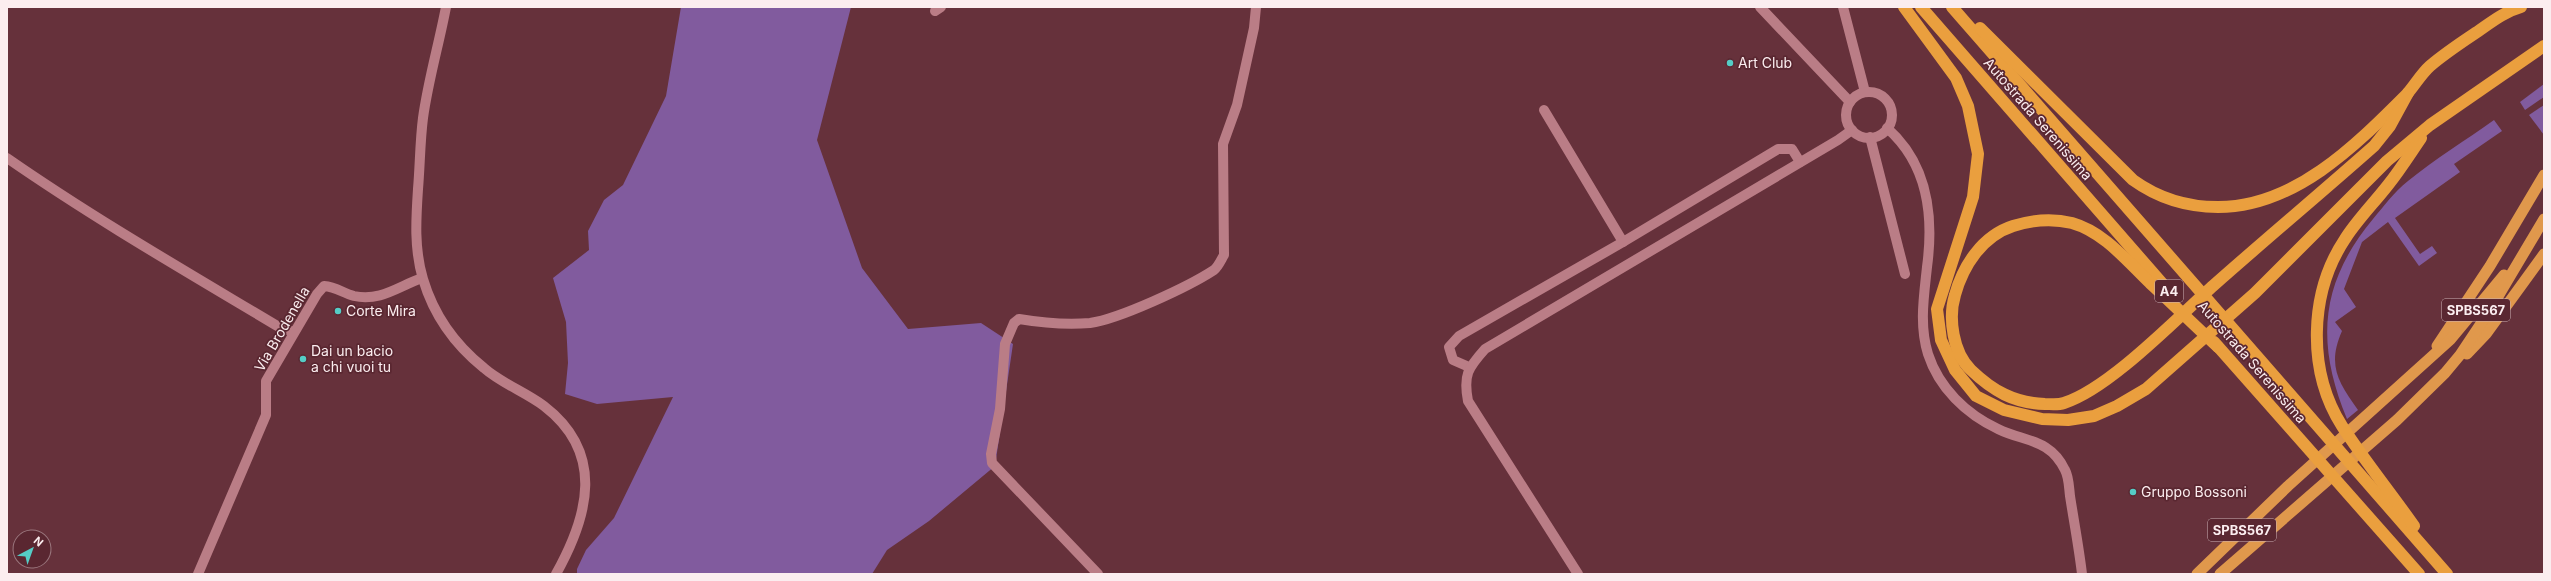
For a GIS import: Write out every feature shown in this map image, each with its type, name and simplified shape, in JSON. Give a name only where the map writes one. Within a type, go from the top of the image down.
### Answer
[{"type":"highway","points":[[1904,7],[1956,78],[1968,106],[1975,130],[1978,154],[1973,197],[1937,309],[1941,340],[1955,370],[1976,396],[2004,410],[2042,419],[2068,420],[2094,416],[2117,406],[2146,388],[2255,293],[2387,161],[2430,125],[2544,46]]},
{"type":"highway","name":"Autostrada Serenissima","points":[[1921,7],[2218,347],[2419,574]]},
{"type":"highway","name":"Autostrada Serenissima","points":[[1952,7],[2447,574]]},
{"type":"highway","points":[[1958,7],[2134,180],[2160,196],[2191,205],[2221,207],[2249,204],[2273,198],[2293,189],[2348,148],[2408,93],[2429,67],[2448,52],[2501,16],[2521,7]]},
{"type":"highway","points":[[2218,347],[2108,243],[2075,224],[2055,220],[2023,223],[2004,229],[1990,238],[1967,265],[1959,281],[1951,306],[1954,337],[1966,365],[1990,388],[2014,400],[2026,402],[2061,404],[2085,394],[2157,336],[2231,269],[2378,142],[2390,126],[2408,93]]},
{"type":"highway","points":[[2430,125],[2389,184],[2344,240],[2323,286],[2317,334],[2319,362],[2325,388],[2342,426],[2447,574]]},
{"type":"highway","points":[[2424,365],[2471,297],[2544,176]]},
{"type":"highway","name":"SPBS567","points":[[2220,574],[2396,420],[2445,373],[2490,310],[2544,219]]},
{"type":"highway","name":"SPBS567","points":[[2197,574],[2288,486],[2424,365],[2461,328],[2524,251]]},
{"type":"highway","points":[[2445,373],[2486,334],[2544,254]]},
{"type":"street","points":[[446,7],[423,118],[415,236],[422,278],[446,331],[461,348],[485,370],[527,394],[556,416],[566,428],[578,449],[586,474],[586,493],[580,522],[556,574]]},
{"type":"street","points":[[1098,574],[992,463],[991,454],[1000,408],[1006,344],[1014,323],[1019,319],[1048,324],[1090,323],[1110,318],[1147,303],[1215,269],[1224,255],[1223,144],[1237,105],[1254,28],[1256,7]]},
{"type":"street","points":[[1760,7],[1850,102]]},
{"type":"street","points":[[1843,7],[1865,92]]},
{"type":"street","points":[[1865,92],[1873,92],[1886,99],[1892,114],[1887,128],[1883,133],[1870,137],[1864,137],[1852,130],[1846,116],[1850,102],[1865,92]]},
{"type":"street","points":[[1544,110],[1623,242]]},
{"type":"street","points":[[1887,128],[1903,143],[1913,158],[1926,196],[1930,216],[1930,242],[1922,322],[1928,354],[1945,387],[1969,412],[1999,430],[2035,441],[2050,450],[2066,470],[2082,574]]},
{"type":"street","points":[[1578,574],[1468,401],[1465,384],[1469,367],[1485,349],[1852,130]]},
{"type":"street","points":[[1870,137],[1905,274]]},
{"type":"street","points":[[1469,367],[1453,360],[1449,347],[1459,336],[1623,242],[1778,149],[1792,149],[1800,162]]},
{"type":"street","points":[[7,158],[65,197],[179,267],[279,327],[294,332]]},
{"type":"street","name":"Via Brodenella","points":[[198,574],[266,415],[266,381],[317,294],[324,286],[336,287],[353,295],[369,298],[385,295],[422,278]]},
{"type":"shaded area","points":[[681,7],[851,7],[817,140],[862,268],[908,329],[981,323],[1013,344],[995,466],[929,521],[887,550],[872,574],[577,574],[577,569],[586,550],[614,518],[673,397],[597,404],[565,394],[568,363],[566,322],[553,278],[589,250],[588,231],[604,200],[623,185],[666,96]]},
{"type":"shaded area","points":[[2544,84],[2544,97],[2525,110],[2520,102]]},
{"type":"shaded area","points":[[2544,105],[2544,135],[2529,115]]},
{"type":"shaded area","points":[[2494,120],[2502,131],[2454,164],[2460,172],[2395,218],[2420,254],[2432,246],[2437,253],[2419,266],[2388,222],[2362,242],[2344,289],[2356,307],[2335,322],[2342,331],[2335,354],[2337,373],[2345,391],[2358,410],[2347,419],[2337,392],[2330,365],[2327,340],[2328,315],[2333,291],[2342,267],[2355,243],[2389,199],[2398,190],[2429,165]]},
{"type":"place","name":"Art Club","points":[[1730,63]]},
{"type":"place","name":"Corte Mira","points":[[338,311]]},
{"type":"place","name":"Dai un bacio a chi vuoi tu","points":[[303,359]]},
{"type":"place","name":"Gruppo Bossoni","points":[[2133,492]]}]
